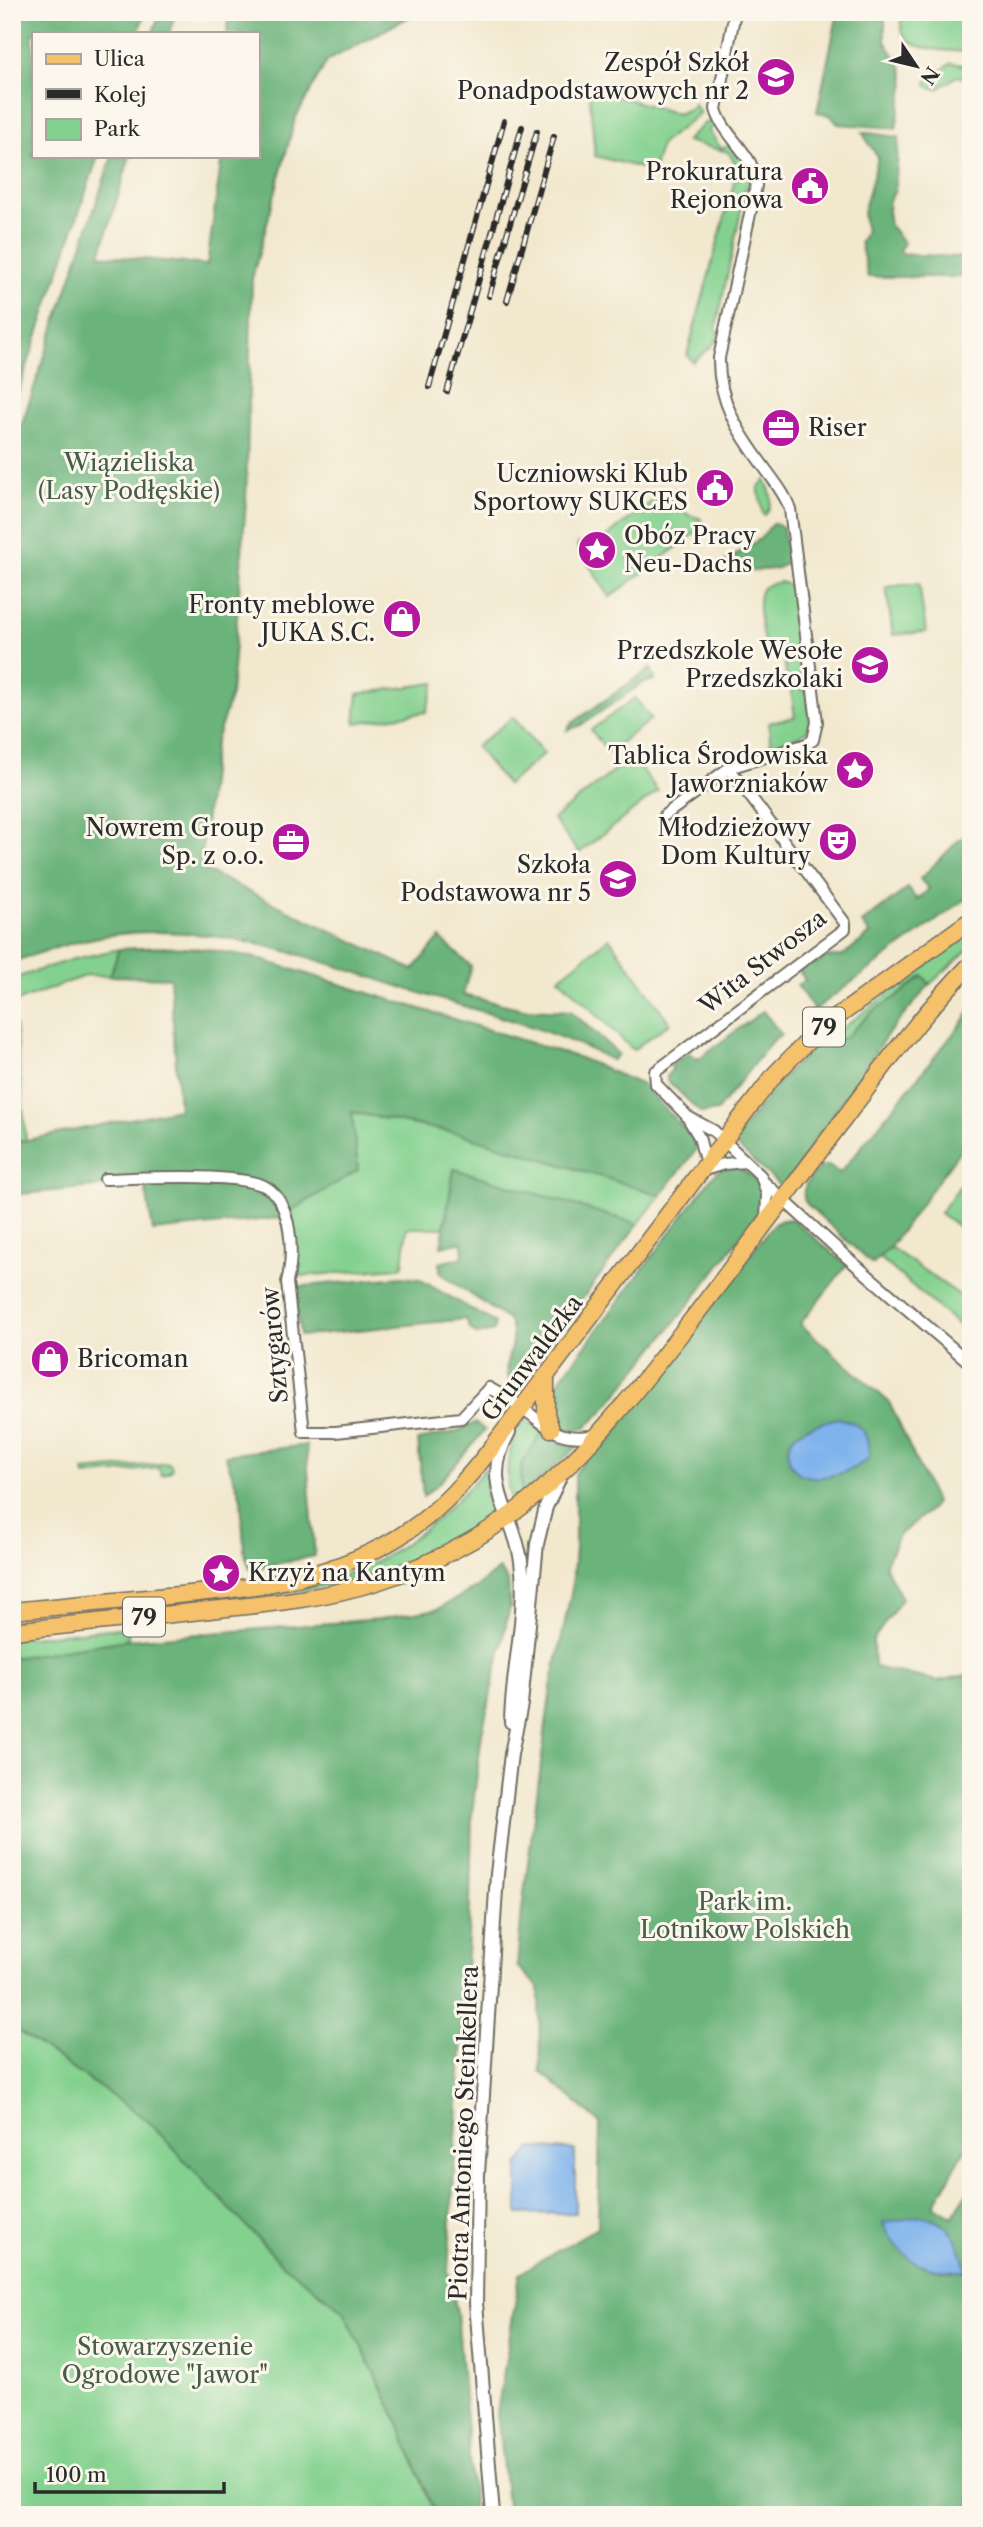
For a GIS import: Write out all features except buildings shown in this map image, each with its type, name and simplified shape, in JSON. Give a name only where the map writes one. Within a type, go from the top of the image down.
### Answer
[{"type":"main road","name":"Grunwaldzka","points":[[12,1611],[240,1589],[288,1581],[338,1567],[409,1531],[468,1477],[776,1073],[841,1013],[971,920]]},
{"type":"main road","name":"79","points":[[12,1631],[285,1602],[353,1589],[440,1557],[507,1518],[561,1474],[600,1434],[766,1224],[901,1044],[971,964]]},
{"type":"main road","points":[[545,1378],[546,1413],[551,1429]]},
{"type":"street","points":[[665,815],[729,768],[807,744],[813,740],[817,722],[791,511],[779,487],[738,428],[722,396],[719,383],[719,358],[756,186],[754,169],[719,119],[716,109],[736,12]]},
{"type":"street","name":"Wita Stwosza","points":[[686,1115],[656,1084],[653,1076],[663,1064],[845,929],[845,923],[729,768]]},
{"type":"street","points":[[686,1115],[714,1131],[843,1254],[971,1364]]},
{"type":"street","points":[[686,1115],[702,1143],[704,1168],[745,1162]]},
{"type":"street","name":"Sztygarów","points":[[105,1179],[163,1177],[239,1180],[265,1186],[274,1194],[289,1223],[291,1269],[287,1282],[304,1432],[336,1432],[461,1418],[489,1388],[521,1410]]},
{"type":"street","points":[[765,1182],[766,1224]]},
{"type":"street","points":[[521,1410],[551,1429],[573,1438],[600,1434]]},
{"type":"street","name":"Piotra Antoniego Steinkellera","points":[[493,2515],[476,2303],[478,2174],[498,1874],[523,1599],[519,1550],[497,1485],[497,1463],[506,1436],[521,1410]]},
{"type":"street","name":"Piotra Antoniego Steinkellera","points":[[511,1754],[521,1704],[537,1544],[546,1507],[561,1474]]},
{"type":"green space","name":"Wiązieliska (Lasy Podłęskie)","points":[[12,12],[145,12],[138,32],[32,32],[32,158],[97,158],[12,411]]},
{"type":"green space","points":[[160,12],[176,12],[169,32],[153,32]]},
{"type":"green space","name":"Wiązieliska (Lasy Podłęskie)","points":[[229,12],[418,12],[327,61],[295,119],[252,279],[246,501],[231,695],[214,747],[200,868],[413,970],[440,938],[471,966],[463,995],[524,1009],[571,1011],[618,1054],[612,1060],[521,1023],[314,959],[237,940],[160,932],[120,934],[79,941],[12,962],[12,453],[111,158],[129,158],[100,255],[207,265],[222,158],[259,158],[259,32],[227,32]]},
{"type":"green space","points":[[838,12],[883,12],[885,15],[885,41],[902,68],[905,83],[896,128],[838,124],[830,115],[817,112]]},
{"type":"green space","points":[[903,12],[971,14],[971,52],[934,50],[912,43],[904,36],[901,26]]},
{"type":"green space","points":[[951,63],[971,66],[971,83],[966,78],[957,76],[938,89],[928,87],[926,82]]},
{"type":"green space","points":[[589,88],[678,114],[694,104],[700,113],[661,144],[653,171],[595,156]]},
{"type":"green space","points":[[713,122],[716,125],[708,130],[722,149],[730,144],[746,167],[751,185],[746,187],[716,329],[719,334],[713,345],[693,362],[687,355],[738,168],[728,152],[686,141],[705,123]]},
{"type":"green space","points":[[862,132],[899,137],[895,191],[889,200],[888,211],[890,226],[904,243],[899,250],[903,254],[971,258],[971,277],[868,277],[860,242],[866,233],[863,213],[878,158]]},
{"type":"green space","points":[[765,480],[771,498],[765,515],[758,487]]},
{"type":"green space","points":[[666,491],[688,515],[700,518],[705,526],[610,597],[577,547],[579,543],[587,552]]},
{"type":"green space","points":[[773,523],[783,527],[789,563],[775,569],[734,572],[722,564],[761,538]]},
{"type":"green space","points":[[780,582],[792,586],[796,597],[792,602],[799,652],[803,657],[805,670],[800,677],[787,680],[782,646],[765,648],[759,607],[759,598],[764,587]]},
{"type":"green space","points":[[919,583],[926,632],[893,635],[886,587]]},
{"type":"green space","points":[[651,668],[655,680],[643,683],[581,725],[567,730],[571,724]]},
{"type":"green space","points":[[435,683],[426,712],[355,723],[358,694]]},
{"type":"green space","points":[[800,688],[806,691],[809,705],[810,724],[807,730],[795,738],[771,746],[768,723],[795,717],[791,689]]},
{"type":"green space","points":[[635,698],[651,719],[608,752],[591,730]]},
{"type":"green space","points":[[513,717],[544,754],[507,785],[476,747]]},
{"type":"green space","points":[[632,757],[658,791],[579,853],[553,819]]},
{"type":"green space","points":[[971,831],[971,895],[814,1010],[797,985],[805,980],[799,971],[813,961],[816,964],[825,957],[842,956],[870,934],[862,923],[908,888],[917,900],[929,889],[920,879]]},
{"type":"green space","points":[[971,932],[971,947],[930,984],[922,976],[873,1011],[845,1039],[818,1042],[841,1029]]},
{"type":"green space","points":[[609,938],[670,1023],[633,1050],[559,978]]},
{"type":"green space","points":[[119,949],[110,976],[87,975],[13,1003],[26,1140],[12,1143],[12,979],[70,960]]},
{"type":"green space","points":[[119,949],[206,949],[252,957],[580,1058],[643,1085],[692,1137],[696,1150],[661,1195],[461,1134],[352,1112],[358,1170],[279,1218],[153,1231],[145,1185],[126,1184],[12,1195],[12,1143],[179,1109],[170,978],[110,976]]},
{"type":"green space","points":[[923,976],[930,984],[887,1035],[783,1188],[732,1142],[784,1076],[818,1042],[845,1038],[873,1011]]},
{"type":"green space","points":[[971,1006],[971,1135],[890,1247],[872,1264],[806,1203],[805,1188],[821,1166],[829,1166],[840,1173],[963,1022]]},
{"type":"green space","points":[[763,1011],[781,1034],[771,1042],[717,1111],[701,1113],[667,1080],[667,1075],[673,1069],[670,1066],[689,1053],[698,1059]]},
{"type":"green space","points":[[351,1112],[461,1134],[661,1195],[638,1224],[454,1169],[444,1228],[407,1228],[403,1265],[398,1268],[302,1276],[296,1266],[293,1221],[279,1218],[358,1170]]},
{"type":"green space","points":[[736,1167],[752,1176],[759,1185],[762,1197],[754,1219],[604,1410],[583,1428],[575,1431],[562,1427],[553,1415],[551,1407],[555,1386],[712,1177],[720,1169]]},
{"type":"green space","points":[[454,1169],[638,1224],[519,1384],[513,1384],[508,1378],[507,1363],[512,1338],[508,1320],[441,1274],[439,1263],[463,1257],[462,1242],[441,1246]]},
{"type":"green space","points":[[971,1171],[971,1228],[967,1233],[940,1213]]},
{"type":"green space","name":"Park im. Lotnikow Polskich","points":[[792,1219],[847,1265],[800,1324],[889,1402],[935,1502],[932,1508],[899,1535],[885,1566],[902,1599],[873,1640],[874,1667],[937,1681],[971,1674],[971,2139],[934,2205],[953,2217],[971,2185],[971,2515],[508,2515],[497,2413],[520,2273],[598,2227],[600,2123],[540,2071],[539,1988],[517,1966],[551,1687],[572,1589],[575,1473],[774,1224]]},
{"type":"green space","points":[[890,1247],[971,1303],[971,1336],[879,1257]]},
{"type":"green space","points":[[401,1277],[419,1279],[495,1323],[494,1331],[477,1335],[470,1329],[466,1319],[300,1336],[295,1287]]},
{"type":"green space","points":[[524,1419],[543,1432],[521,1464],[522,1497],[512,1505],[508,1461]]},
{"type":"green space","points":[[475,1423],[485,1430],[442,1480],[423,1497],[418,1440],[455,1432]]},
{"type":"green space","points":[[543,1432],[564,1443],[579,1445],[522,1497],[521,1464]]},
{"type":"green space","points":[[306,1445],[315,1556],[250,1569],[244,1550],[241,1498],[225,1455]]},
{"type":"green space","points":[[169,1463],[171,1471],[161,1475],[159,1468],[85,1476],[84,1471]]},
{"type":"green space","points":[[486,1468],[488,1504],[494,1517],[466,1534],[382,1571],[260,1598],[260,1594],[344,1575],[385,1556],[439,1517]]},
{"type":"green space","points":[[499,1569],[508,1581],[510,1607],[482,1733],[472,1814],[470,1904],[448,2271],[457,2312],[474,2515],[435,2515],[398,2421],[344,2311],[281,2263],[147,2120],[12,2027],[12,1658],[127,1640],[379,1619],[438,1609],[475,1588]]},
{"type":"green space","points":[[130,1627],[127,1640],[12,1658],[12,1639]]},
{"type":"green space","name":"Stowarzyszenie Ogrodowe \"Jawor\"","points":[[12,2027],[147,2120],[281,2263],[344,2311],[398,2421],[435,2515],[12,2515]]},
{"type":"water","points":[[837,1418],[862,1430],[868,1442],[869,1458],[837,1474],[811,1477],[800,1473],[792,1466],[788,1454],[792,1438],[805,1429]]},
{"type":"water","points":[[531,2148],[575,2150],[575,2213],[518,2214],[518,2165]]},
{"type":"water","points":[[921,2216],[941,2224],[953,2235],[961,2250],[966,2271],[939,2270],[916,2262],[897,2247],[883,2223]]},
{"type":"railway","points":[[429,387],[504,121]]},
{"type":"railway","points":[[447,392],[522,127]]},
{"type":"railway","points":[[489,296],[537,131]]},
{"type":"railway","points":[[507,301],[554,136]]},
{"type":"place","name":"Zespół Szkół Ponadpodstawowych nr 2","points":[[776,77]]},
{"type":"place","name":"Prokuratura Rejonowa","points":[[810,186]]},
{"type":"place","name":"Riser","points":[[781,428]]},
{"type":"place","name":"Uczniowski Klub Sportowy SUKCES","points":[[715,488]]},
{"type":"place","name":"Obóz Pracy Neu-Dachs","points":[[597,550]]},
{"type":"place","name":"Fronty meblowe JUKA S.C.","points":[[402,619]]},
{"type":"place","name":"Przedszkole Wesołe Przedszkolaki","points":[[870,665]]},
{"type":"place","name":"Tablica Środowiska Jaworzniaków","points":[[855,770]]},
{"type":"place","name":"Nowrem Group Sp. z o.o.","points":[[291,842]]},
{"type":"place","name":"Młodzieżowy Dom Kultury","points":[[838,842]]},
{"type":"place","name":"Szkoła Podstawowa nr 5","points":[[618,879]]},
{"type":"place","name":"Bricoman","points":[[50,1359]]},
{"type":"place","name":"Krzyż na Kantym","points":[[221,1573]]}]
